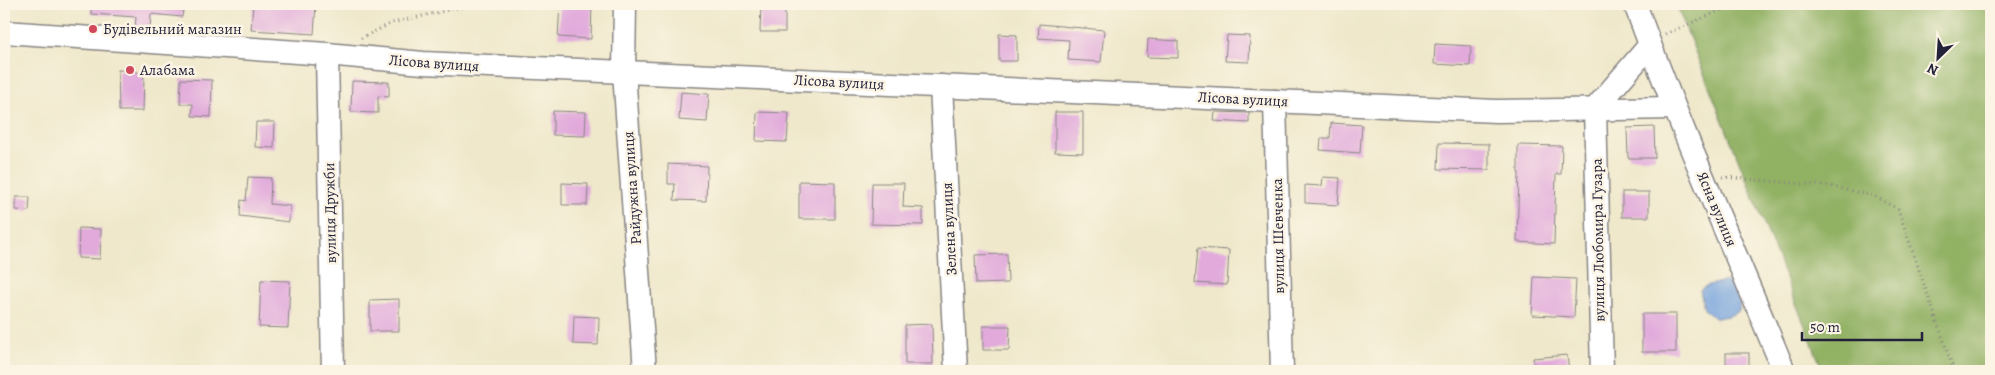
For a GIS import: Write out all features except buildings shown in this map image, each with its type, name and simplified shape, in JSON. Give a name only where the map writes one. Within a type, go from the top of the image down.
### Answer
[{"type":"street","name":"Райдужна вулиця","points":[[625,4],[624,72],[644,371]]},
{"type":"street","name":"Ясна вулиця","points":[[1635,4],[1674,108],[1784,371]]},
{"type":"street","name":"Лісова вулиця","points":[[4,32],[327,54],[423,63],[1496,110],[1674,108]]},
{"type":"street","points":[[1595,109],[1650,46]]},
{"type":"street","name":"вулиця Дружби","points":[[327,54],[333,371]]},
{"type":"street","name":"Зелена вулиця","points":[[941,86],[956,371]]},
{"type":"street","name":"вулиця Шевченка","points":[[1275,101],[1282,371]]},
{"type":"street","name":"вулиця Любомира Гузара","points":[[1595,109],[1602,371]]},
{"type":"path","points":[[360,38],[392,23],[475,4]]},
{"type":"path","points":[[1650,46],[1660,36],[1736,4]]},
{"type":"path","points":[[1703,175],[1829,186],[1874,196],[1898,209],[1954,371]]},
{"type":"green space","points":[[1676,4],[1991,4],[1991,371],[1823,371]]},
{"type":"water","points":[[1722,281],[1735,288],[1739,296],[1739,311],[1729,316],[1714,318],[1704,309],[1700,290]]},
{"type":"place","name":"Будівельний магазин","points":[[93,29]]},
{"type":"place","name":"Алабама","points":[[130,70]]}]
